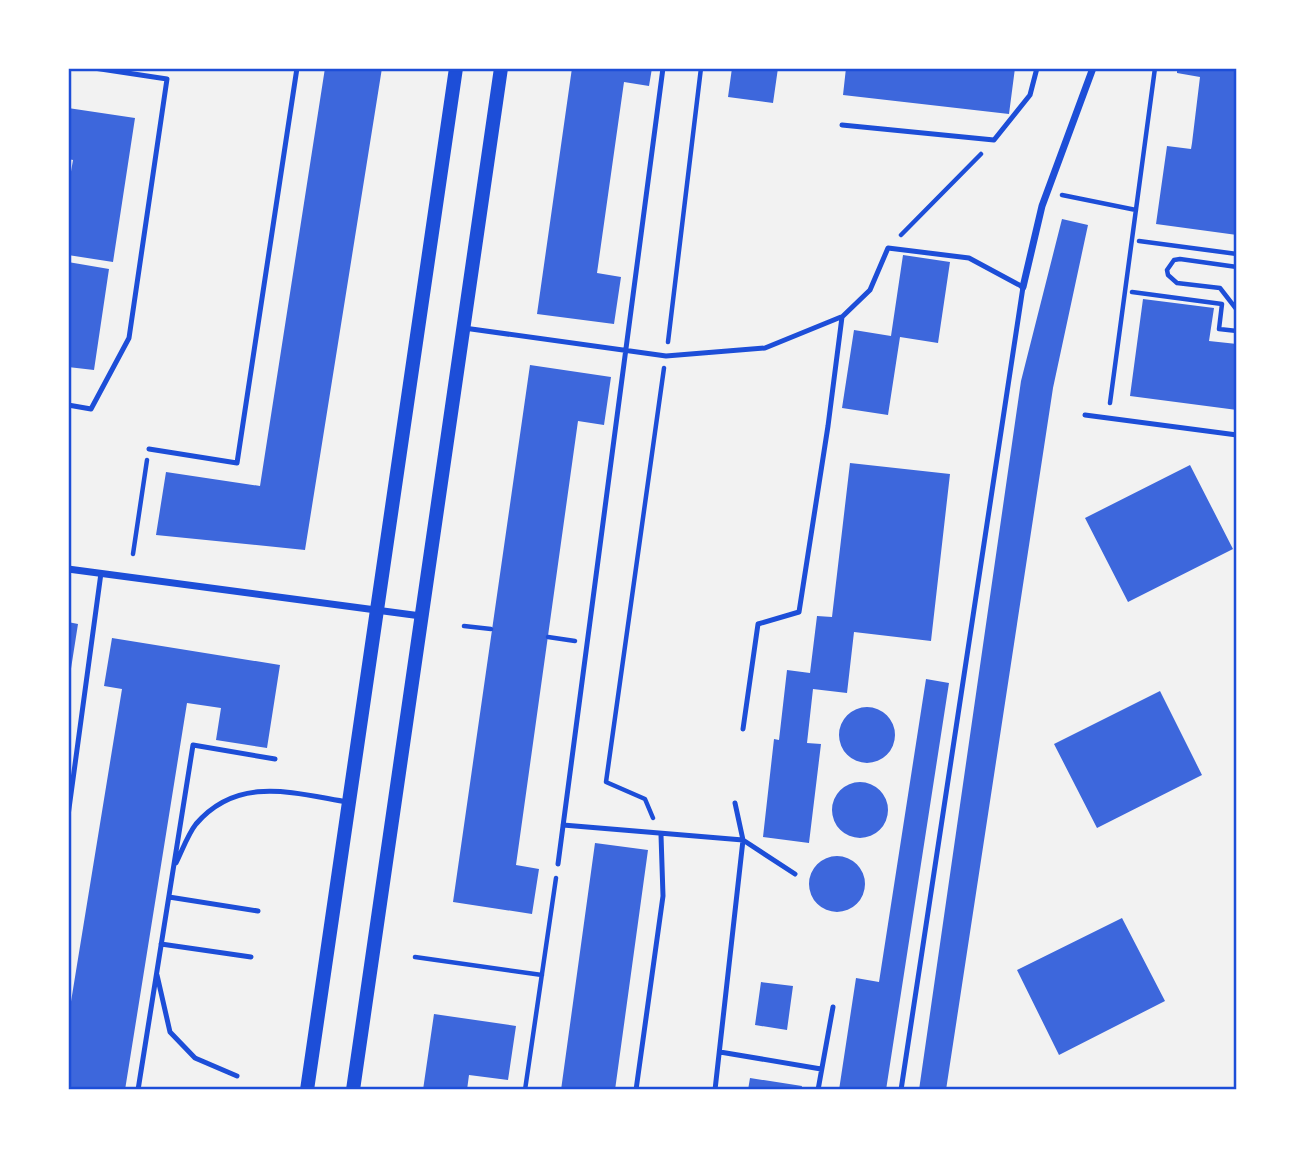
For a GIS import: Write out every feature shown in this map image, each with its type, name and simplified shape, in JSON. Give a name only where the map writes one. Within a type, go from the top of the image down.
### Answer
[{"type":"main road","points":[[307,1090],[374,611],[456,68]]},
{"type":"main road","points":[[353,1090],[501,68]]},
{"type":"street","points":[[1023,287],[1047,192],[1093,68]]},
{"type":"street","points":[[68,569],[421,616]]},
{"type":"lane","points":[[68,405],[91,409],[129,338],[167,79],[94,68]]},
{"type":"lane","points":[[149,449],[237,463],[297,68]]},
{"type":"lane","points":[[558,864],[663,68]]},
{"type":"lane","points":[[842,125],[994,140],[1030,95],[1037,68]]},
{"type":"lane","points":[[464,328],[666,356],[765,348],[842,317],[870,290],[888,248],[969,258],[1023,287],[901,1090]]},
{"type":"lane","points":[[743,729],[758,624],[799,612],[842,317]]},
{"type":"lane","points":[[1085,415],[1237,435]]},
{"type":"lane","points":[[68,816],[101,573]]},
{"type":"lane","points":[[138,1090],[193,745],[275,759]]},
{"type":"lane","points":[[68,755],[78,756]]},
{"type":"lane","points":[[173,869],[196,824],[229,798],[262,789],[348,802]]},
{"type":"lane","points":[[715,1090],[743,841],[735,803]]},
{"type":"lane","points":[[562,825],[743,841],[795,874]]},
{"type":"lane","points":[[636,1090],[663,896],[661,835]]},
{"type":"lane","points":[[169,897],[258,911]]},
{"type":"lane","points":[[161,944],[251,957]]},
{"type":"lane","points":[[156,972],[170,1032],[195,1058],[237,1076]]},
{"type":"lane","points":[[818,1090],[833,1007]]},
{"type":"lane","points":[[720,1052],[821,1069]]},
{"type":"path","points":[[661,835],[645,799],[606,782],[666,356],[701,68]]},
{"type":"path","points":[[1108,418],[1155,68]]},
{"type":"path","points":[[888,248],[994,140]]},
{"type":"path","points":[[1047,192],[1136,210]]},
{"type":"path","points":[[1139,241],[1237,254]]},
{"type":"path","points":[[1237,267],[1174,260],[1167,270],[1168,275],[1177,283],[1220,288],[1237,310]]},
{"type":"path","points":[[1132,292],[1222,304],[1219,329],[1237,331]]},
{"type":"path","points":[[133,554],[149,449]]},
{"type":"path","points":[[464,626],[491,629]]},
{"type":"path","points":[[548,637],[586,642]]},
{"type":"path","points":[[525,1090],[558,864]]},
{"type":"path","points":[[415,957],[542,975]]},
{"type":"building","points":[[325,68],[382,68],[305,550],[156,535],[166,472],[260,486]]},
{"type":"building","points":[[572,68],[652,68],[649,86],[624,82],[597,273],[621,277],[614,324],[537,314]]},
{"type":"building","points":[[732,68],[778,68],[773,103],[728,97]]},
{"type":"building","points":[[846,68],[1015,68],[1009,114],[843,95]]},
{"type":"building","points":[[1177,68],[1237,68],[1237,235],[1156,224],[1167,146],[1191,149],[1192,143],[1200,77],[1177,73]]},
{"type":"building","points":[[68,108],[135,118],[113,262],[68,255],[68,189],[73,160],[68,159]]},
{"type":"building","points":[[1062,219],[1088,225],[1053,388],[946,1090],[919,1090],[1021,381]]},
{"type":"building","points":[[903,255],[950,262],[938,343],[900,337],[888,415],[842,408],[854,330],[891,336]]},
{"type":"building","points":[[68,262],[109,269],[94,370],[68,367]]},
{"type":"building","points":[[1143,299],[1214,308],[1209,341],[1237,344],[1237,410],[1130,396]]},
{"type":"building","points":[[530,365],[611,377],[604,425],[578,421],[516,865],[539,869],[532,914],[453,902]]},
{"type":"building","points":[[850,463],[950,474],[931,641],[854,632],[847,693],[813,689],[807,743],[821,744],[809,843],[763,837],[774,739],[779,740],[787,670],[810,673],[817,616],[832,617]]},
{"type":"building","points":[[1190,465],[1233,549],[1128,602],[1085,518]]},
{"type":"building","points":[[68,622],[78,624],[70,675],[68,675]]},
{"type":"building","points":[[112,638],[280,665],[267,748],[216,740],[221,708],[187,703],[125,1090],[68,1090],[68,1020],[122,689],[104,686]]},
{"type":"building","points":[[926,679],[949,683],[886,1090],[839,1090],[856,978],[879,982]]},
{"type":"building","points":[[1160,691],[1202,775],[1097,828],[1054,744]]},
{"type":"building","points":[[861,707],[873,707],[883,711],[891,719],[895,735],[891,751],[883,759],[873,763],[861,763],[851,759],[843,751],[839,741],[839,729],[843,719],[851,711]]},
{"type":"building","points":[[854,782],[866,782],[876,786],[884,794],[888,810],[884,826],[876,834],[866,838],[854,838],[844,834],[836,826],[832,816],[832,804],[836,794],[844,786]]},
{"type":"building","points":[[595,843],[648,850],[615,1090],[561,1090]]},
{"type":"building","points":[[831,856],[843,856],[853,860],[861,868],[865,884],[861,900],[853,908],[843,912],[831,912],[821,908],[813,900],[809,890],[809,878],[813,868],[821,860]]},
{"type":"building","points":[[1122,918],[1165,1001],[1059,1055],[1017,970]]},
{"type":"building","points":[[761,982],[793,986],[787,1030],[755,1025]]},
{"type":"building","points":[[434,1014],[516,1026],[508,1080],[469,1075],[467,1090],[423,1090]]},
{"type":"building","points":[[750,1078],[802,1086],[801,1090],[748,1090]]}]
